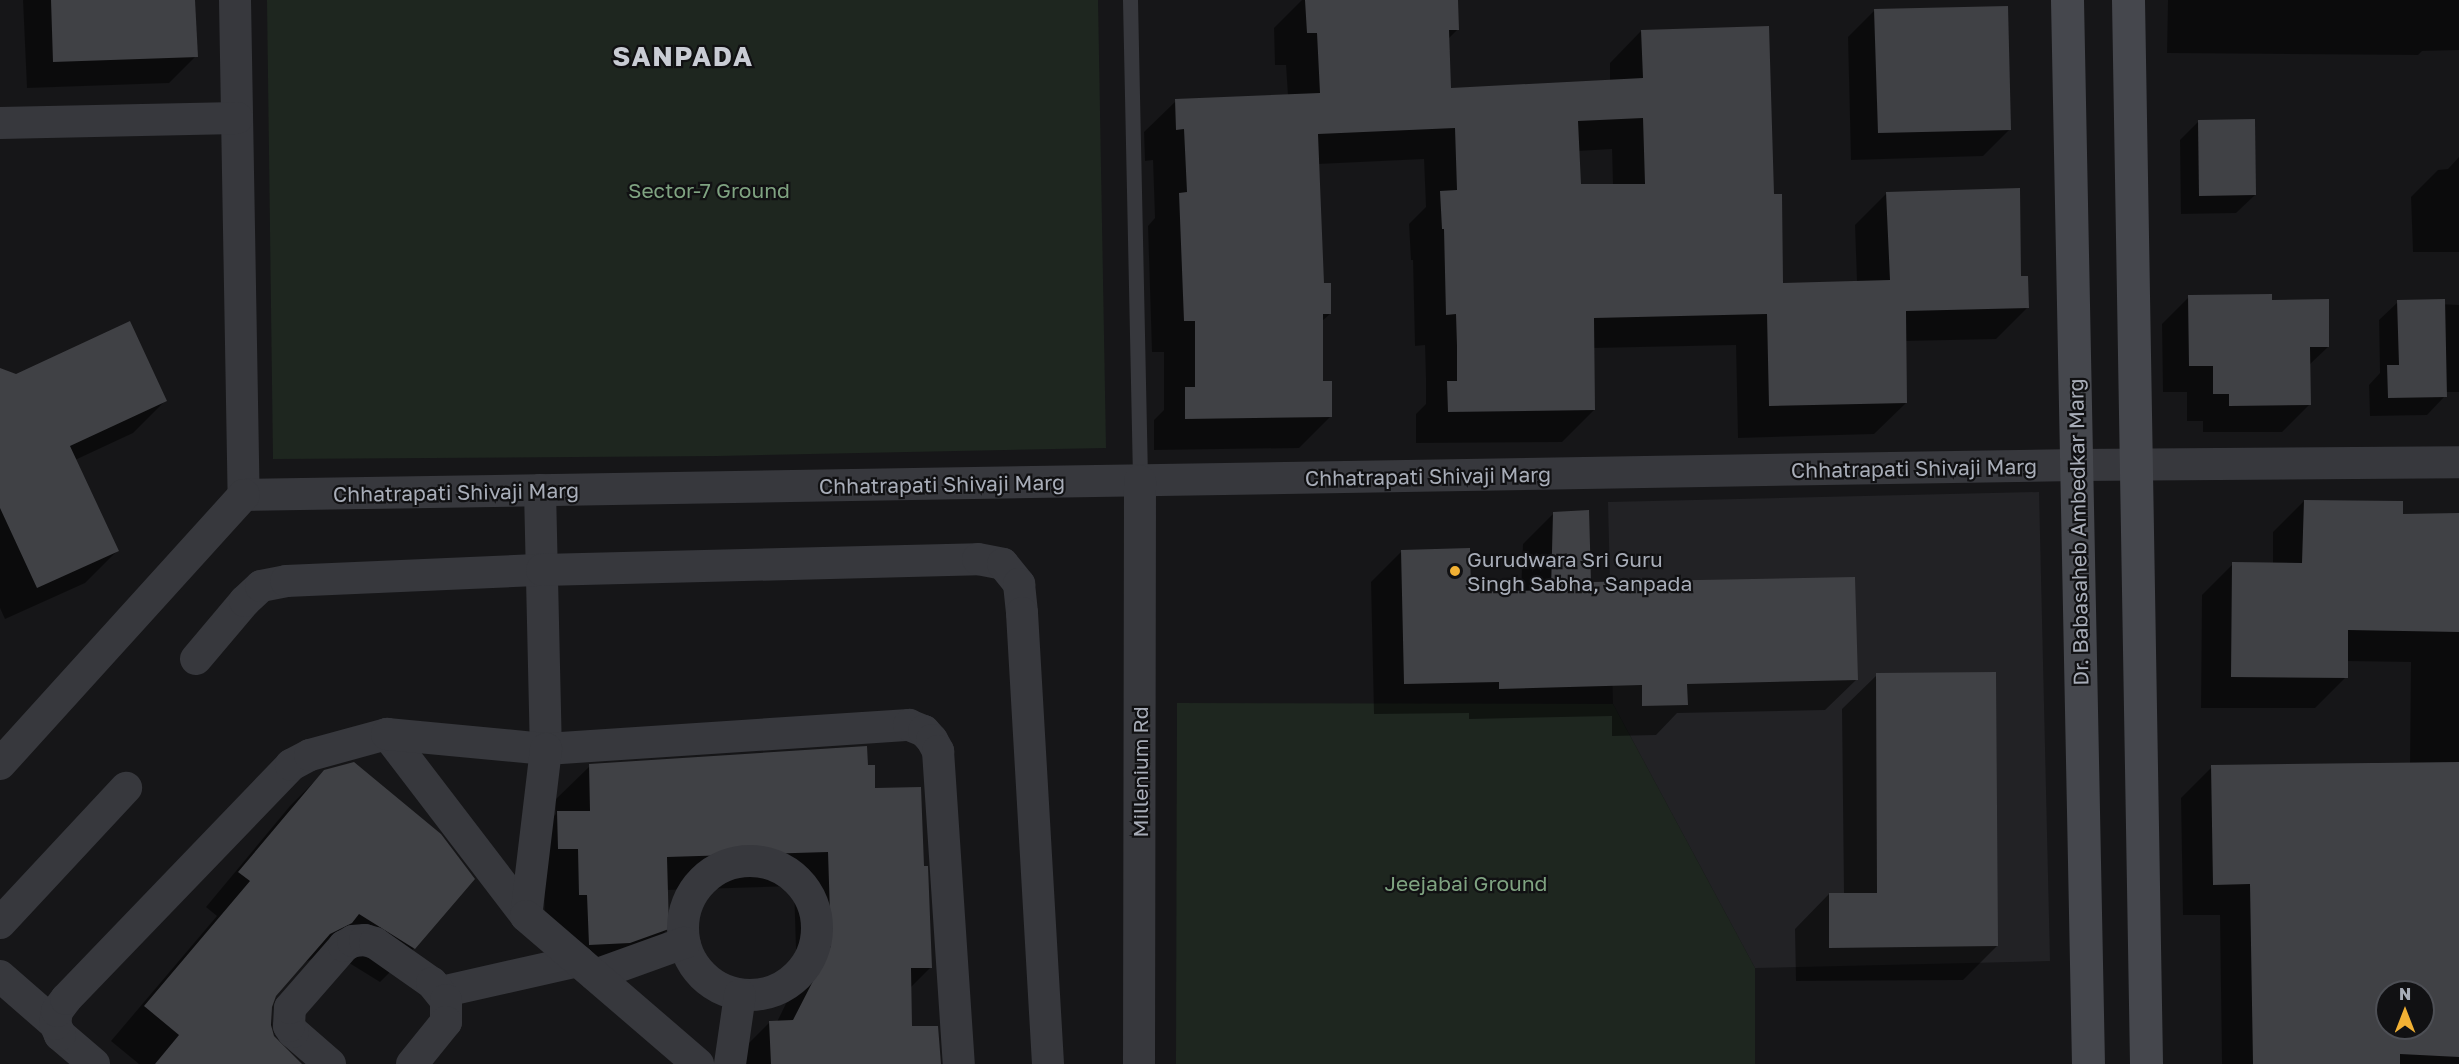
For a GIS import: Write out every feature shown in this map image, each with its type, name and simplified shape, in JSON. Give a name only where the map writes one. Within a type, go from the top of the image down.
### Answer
[{"type":"main road","name":"Dr. Babasaheb Ambedkar Marg","points":[[2067,0],[2088,1064]]},
{"type":"main road","points":[[2128,0],[2146,1064]]},
{"type":"street","points":[[0,764],[244,495],[235,0]]},
{"type":"street","points":[[0,123],[237,118]]},
{"type":"street","name":"Chhatrapati Shivaji Marg","points":[[244,495],[2077,465],[2459,462]]},
{"type":"street","name":"Millenium Rd","points":[[1139,1064],[1140,481]]},
{"type":"street","points":[[526,916],[546,749],[540,490]]},
{"type":"street","points":[[196,659],[245,601],[261,586],[286,581],[542,570],[978,559],[1003,564],[1019,584],[1022,613],[1048,1064]]},
{"type":"street","points":[[94,1064],[60,1035],[56,1024],[57,1011],[291,765],[310,755],[387,735],[546,749],[909,725],[924,731],[938,751],[959,1064]]},
{"type":"street","points":[[387,735],[526,916],[698,1064]]},
{"type":"street","points":[[0,923],[126,788]]},
{"type":"street","points":[[745,860],[766,861],[785,870],[801,883],[813,903],[818,927],[815,950],[803,970],[785,986],[763,994],[740,995],[717,987],[699,972],[684,943],[682,932],[684,911],[692,892],[706,876],[724,865],[745,860]]},
{"type":"street","points":[[330,1064],[293,1032],[288,1017],[294,1001],[344,946],[353,941],[375,943],[441,992],[446,1000],[446,1022],[412,1064]]},
{"type":"street","points":[[441,992],[587,968],[684,943]]},
{"type":"street","points":[[0,976],[56,1024]]},
{"type":"street","points":[[730,1064],[740,995]]},
{"type":"lane","points":[[1130,0],[1140,481]]},
{"type":"shaded area","points":[[2039,492],[2050,961],[1755,968],[1613,704],[1608,502]]},
{"type":"green space","name":"Sector-7 Ground","points":[[267,0],[1098,0],[1106,448],[718,456],[273,459]]},
{"type":"green space","name":"Jeejabai Ground","points":[[1177,703],[1613,704],[1755,968],[1755,1064],[1176,1064]]},
{"type":"building","points":[[51,0],[195,0],[198,57],[53,62]]},
{"type":"building","points":[[1305,0],[1458,0],[1459,30],[1449,30],[1451,88],[1643,78],[1641,30],[1769,26],[1774,194],[1782,194],[1783,283],[1890,280],[1886,192],[2020,188],[2021,276],[2028,276],[2029,308],[1906,311],[1907,403],[1769,406],[1767,314],[1594,318],[1595,410],[1448,412],[1447,381],[1457,381],[1456,314],[1446,315],[1444,229],[1442,229],[1440,191],[1457,190],[1455,128],[1318,134],[1324,283],[1331,283],[1331,314],[1323,314],[1323,381],[1332,381],[1332,417],[1185,419],[1185,387],[1195,387],[1195,321],[1184,321],[1179,193],[1187,192],[1184,129],[1176,130],[1175,99],[1320,93],[1317,33],[1307,33]],"holes":[[[1643,118],[1645,184],[1581,184],[1578,121]]]},
{"type":"building","points":[[2008,6],[2011,130],[1878,133],[1874,9]]},
{"type":"building","points":[[2255,119],[2256,195],[2199,196],[2198,120]]},
{"type":"building","points":[[2272,294],[2272,300],[2329,299],[2329,347],[2310,347],[2311,405],[2229,406],[2229,394],[2213,394],[2213,366],[2189,366],[2188,295]]},
{"type":"building","points":[[2445,299],[2447,397],[2388,398],[2387,365],[2399,365],[2397,300]]},
{"type":"building","points":[[130,321],[167,401],[70,446],[119,551],[37,588],[0,508],[0,368],[16,374]]},
{"type":"building","points":[[2304,500],[2403,501],[2403,514],[2459,513],[2459,632],[2348,630],[2348,678],[2231,677],[2232,562],[2302,563]]},
{"type":"building","points":[[1589,510],[1591,582],[1855,577],[1858,680],[1687,684],[1688,705],[1642,706],[1642,685],[1499,689],[1499,682],[1404,684],[1401,550],[1470,548],[1471,592],[1551,590],[1553,512]]},
{"type":"building","points":[[1996,672],[1998,946],[1829,948],[1829,893],[1877,893],[1876,673]]},
{"type":"building","points":[[867,746],[868,765],[875,765],[875,788],[921,787],[924,866],[928,866],[932,968],[911,968],[912,1026],[938,1026],[941,1064],[771,1064],[769,1021],[793,1020],[831,946],[828,852],[667,857],[669,929],[630,943],[589,945],[587,895],[579,895],[578,849],[558,849],[557,811],[590,811],[589,764]]},
{"type":"building","points":[[354,762],[441,834],[475,879],[415,949],[359,914],[352,923],[330,934],[276,996],[272,1007],[271,1025],[274,1036],[302,1064],[155,1064],[179,1035],[144,1006],[250,881],[238,872],[324,770]]},
{"type":"building","points":[[2459,762],[2459,1057],[2400,1054],[2400,1064],[2253,1064],[2250,884],[2213,885],[2211,765]]},
{"type":"place","name":"Gurudwara Sri Guru Singh Sabha, Sanpada","points":[[1455,571]]},
{"type":"district","name":"SANPADA","points":[[683,57]]}]
